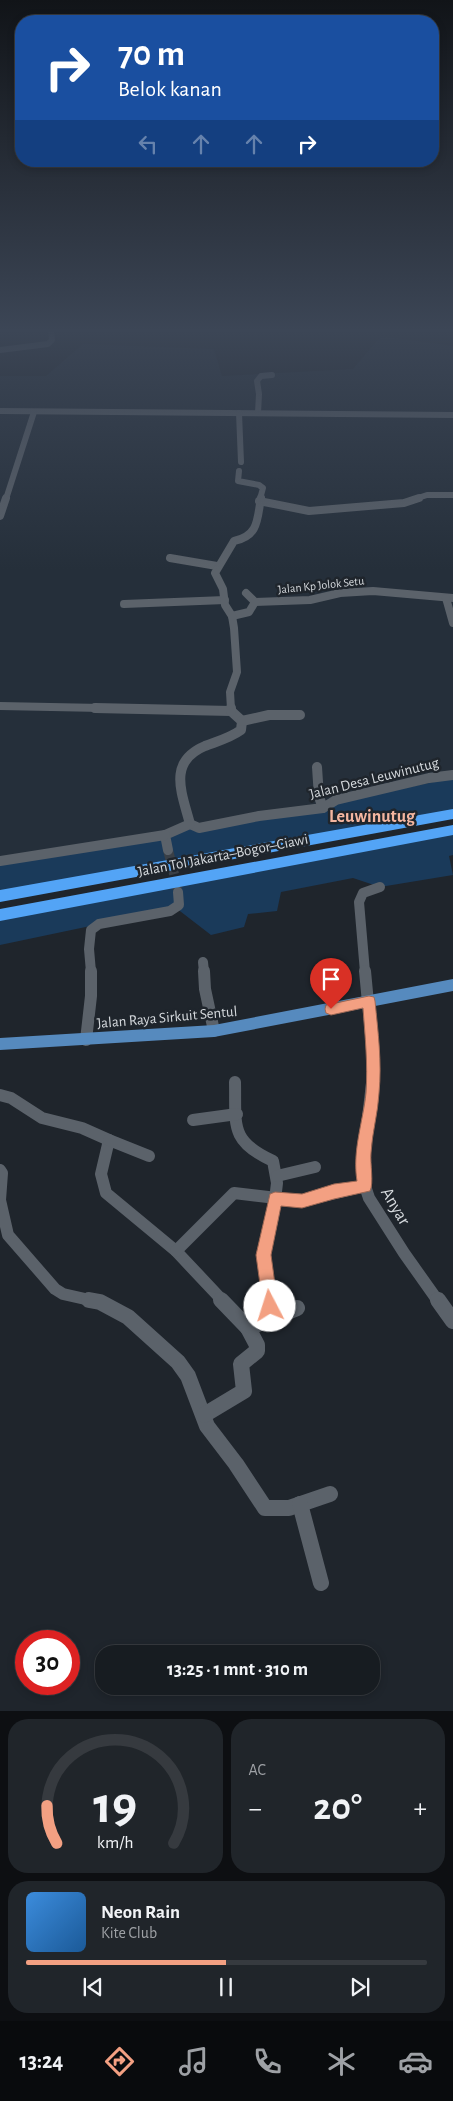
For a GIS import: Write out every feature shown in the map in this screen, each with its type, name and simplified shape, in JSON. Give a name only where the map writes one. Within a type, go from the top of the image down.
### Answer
[{"type":"highway","name":"Jalan Tol Jakarta–Bogor–Ciawi","points":[[0,896],[453,814]]},
{"type":"highway","name":"Jalan Tol Jakarta–Bogor–Ciawi","points":[[0,915],[453,830]]},
{"type":"main road","name":"Jalan Raya Sirkuit Sentul","points":[[0,1044],[214,1031],[453,984]]},
{"type":"street","points":[[0,411],[453,415]]},
{"type":"street","points":[[0,516],[34,412]]},
{"type":"street","points":[[239,412],[241,462]]},
{"type":"street","points":[[231,712],[230,692],[237,672],[232,616],[227,610],[223,589],[215,573],[217,566],[234,541],[249,536],[258,519],[259,501],[263,488],[259,485],[238,481],[239,471]]},
{"type":"street","points":[[259,501],[309,511],[371,507],[404,503],[427,495],[453,495]]},
{"type":"street","points":[[170,558],[217,566]]},
{"type":"street","name":"Jalan Kp Jolok Setu","points":[[254,602],[310,600],[340,593],[373,591],[449,598]]},
{"type":"street","points":[[171,593],[171,602]]},
{"type":"street","points":[[232,616],[249,612],[254,602],[246,593]]},
{"type":"street","points":[[449,598],[453,623]]},
{"type":"street","points":[[124,604],[225,600]]},
{"type":"street","points":[[0,706],[231,712],[242,721]]},
{"type":"street","points":[[242,721],[269,715],[300,715]]},
{"type":"street","points":[[0,861],[165,834],[190,824],[179,780],[180,766],[188,756],[199,749],[220,742],[237,733],[242,727],[242,721]]},
{"type":"street","points":[[317,767],[323,808]]},
{"type":"street","name":"Jalan Desa Leuwinutug","points":[[190,824],[199,828],[260,816],[323,808],[336,800],[429,778],[453,775]]},
{"type":"street","points":[[165,834],[168,850]]},
{"type":"street","name":"Anyar","points":[[380,887],[363,893],[359,898],[374,1066],[364,1152],[363,1172],[365,1186],[369,1198],[404,1253],[453,1321]]},
{"type":"street","points":[[86,1040],[91,1008],[92,979],[88,943],[91,930],[99,924],[170,911],[179,905],[178,892]]},
{"type":"street","points":[[203,962],[214,1031]]},
{"type":"street","points":[[235,1082],[236,1120],[239,1136],[249,1148],[273,1161],[276,1176],[275,1199],[264,1255],[270,1306]]},
{"type":"street","points":[[0,1094],[11,1098],[42,1118],[82,1128],[149,1156]]},
{"type":"street","points":[[193,1120],[237,1114]]},
{"type":"street","points":[[109,1140],[102,1164],[101,1184],[106,1193],[176,1251],[248,1328],[257,1345],[257,1351],[254,1356],[242,1364],[244,1391],[204,1415]]},
{"type":"street","points":[[276,1176],[315,1167]]},
{"type":"street","points":[[0,1170],[2,1173],[0,1200],[8,1235],[55,1289],[63,1294],[100,1302],[128,1317],[182,1368],[204,1415],[207,1426],[236,1464],[265,1508],[273,1510],[300,1504],[330,1494]]},
{"type":"street","points":[[176,1251],[234,1193],[302,1201],[365,1186]]},
{"type":"street","points":[[248,1328],[297,1308]]},
{"type":"street","points":[[300,1504],[321,1583]]},
{"type":"shaded area","points":[[0,410],[453,410],[453,778],[192,831],[0,861]]},
{"type":"shaded area","points":[[453,778],[453,814],[0,897],[0,860],[227,822]]},
{"type":"shaded area","points":[[453,830],[453,855],[449,856],[453,875],[380,887],[353,878],[281,892],[277,911],[248,914],[244,927],[211,935],[176,908],[0,945],[0,915]]},
{"type":"tunnel","points":[[168,850],[178,890]]},
{"type":"district","name":"Leuwinutug","points":[[372,816]]},
{"type":"route","points":[[270,1306],[264,1255],[273,1217],[275,1199],[302,1201],[319,1195],[365,1186],[363,1172],[364,1152],[374,1066],[369,1001],[331,1009]]}]
